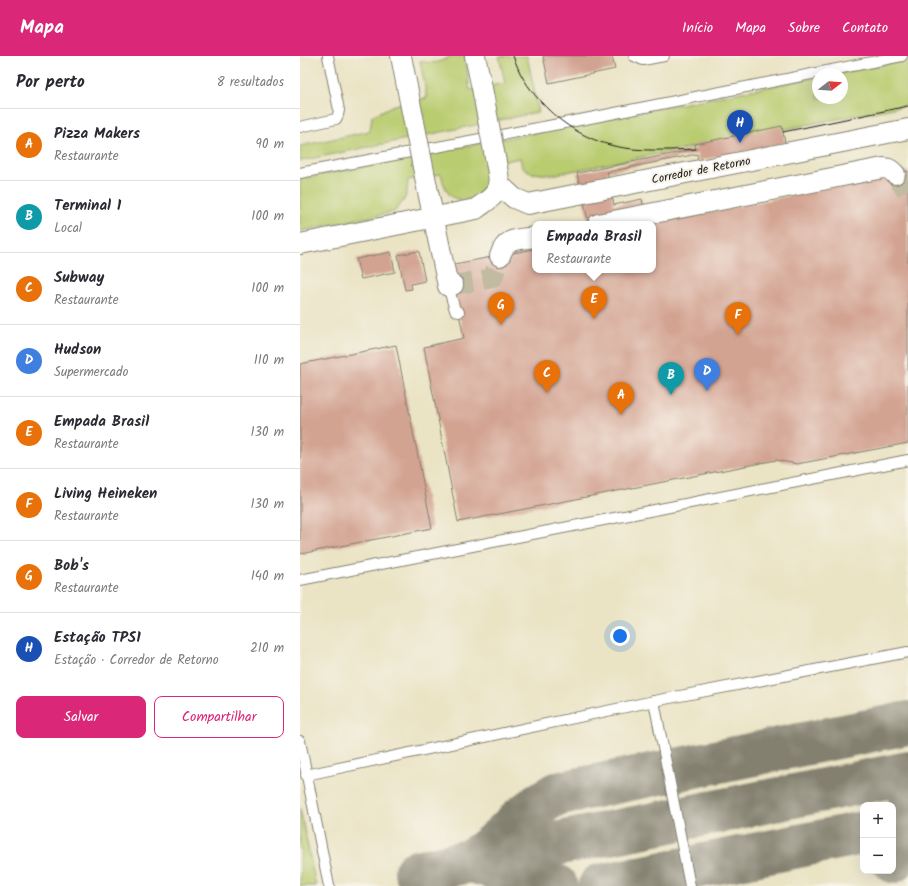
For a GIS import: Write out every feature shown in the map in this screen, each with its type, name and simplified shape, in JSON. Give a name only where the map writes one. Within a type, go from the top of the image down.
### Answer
[{"type":"street","points":[[401,56],[433,217],[450,286]]},
{"type":"street","points":[[300,244],[476,209],[493,197],[499,179],[475,56]]},
{"type":"street","name":"Corredor de Retorno","points":[[499,179],[514,198],[528,204],[908,129]]},
{"type":"street","points":[[613,221],[883,168],[888,168],[895,174]]},
{"type":"street","points":[[500,256],[503,248],[510,241],[532,237]]},
{"type":"lane","points":[[300,126],[337,118],[339,110],[328,56]]},
{"type":"lane","points":[[634,56],[643,60],[664,56]]},
{"type":"lane","points":[[300,173],[593,118],[902,56]]},
{"type":"lane","points":[[450,286],[453,306],[458,312]]},
{"type":"lane","points":[[300,580],[908,460]]},
{"type":"lane","points":[[306,775],[654,701],[908,652]]},
{"type":"lane","points":[[654,701],[690,886]]},
{"type":"lane","points":[[300,741],[329,886]]},
{"type":"green space","points":[[451,56],[465,56],[470,90],[505,83],[499,56],[527,56],[539,112],[300,161],[300,146],[370,131],[372,116],[394,105],[427,98],[420,61],[436,62]]},
{"type":"green space","points":[[908,60],[908,105],[551,175],[532,173],[522,167],[520,158],[486,165],[488,178],[483,191],[474,197],[463,200],[453,197],[447,192],[441,174],[408,180],[405,198],[394,212],[300,231],[300,179],[812,78],[812,104],[848,104],[848,72]]},
{"type":"green space","points":[[300,808],[316,886],[300,886]]},
{"type":"building","points":[[543,56],[612,56],[615,69],[549,83]]},
{"type":"building","points":[[782,126],[785,143],[698,161],[697,154],[607,172],[614,205],[642,199],[645,214],[666,209],[668,221],[908,171],[908,443],[797,464],[776,460],[458,522],[424,347],[464,338],[449,265],[532,250],[532,273],[656,273],[656,221],[588,221],[577,173],[696,149],[695,144]]},
{"type":"building","points":[[419,251],[425,281],[411,284],[412,289],[405,290],[398,255]]},
{"type":"building","points":[[391,252],[395,272],[361,279],[356,259]]},
{"type":"building","points":[[396,345],[432,528],[300,554],[300,364]]},
{"type":"taxiway","points":[[474,858],[493,845],[521,818],[556,794],[908,723]]},
{"type":"taxiway","points":[[416,872],[908,773]]},
{"type":"taxiway","points":[[896,848],[901,825],[908,810]]},
{"type":"taxiway","points":[[600,886],[860,834]]},
{"type":"taxiway","points":[[475,862],[556,886]]},
{"type":"tunnel","points":[[895,174],[908,193]]},
{"type":"tunnel","points":[[453,285],[493,278],[500,256]]},
{"type":"tram line","points":[[513,56],[522,76],[540,101],[562,121],[587,136],[600,142],[624,148],[655,150],[696,149]]},
{"type":"tram line","points":[[783,132],[908,106]]},
{"type":"place","name":"Estação TPS1","points":[[740,143]]},
{"type":"place","name":"Empada Brasil","points":[[594,319]]},
{"type":"place","name":"Bob's","points":[[501,325]]},
{"type":"place","name":"Living Heineken","points":[[738,335]]},
{"type":"place","name":"Hudson","points":[[707,391]]},
{"type":"place","name":"Subway","points":[[547,393]]},
{"type":"place","name":"Terminal 1","points":[[671,395]]},
{"type":"place","name":"Pizza Makers","points":[[621,415]]}]
